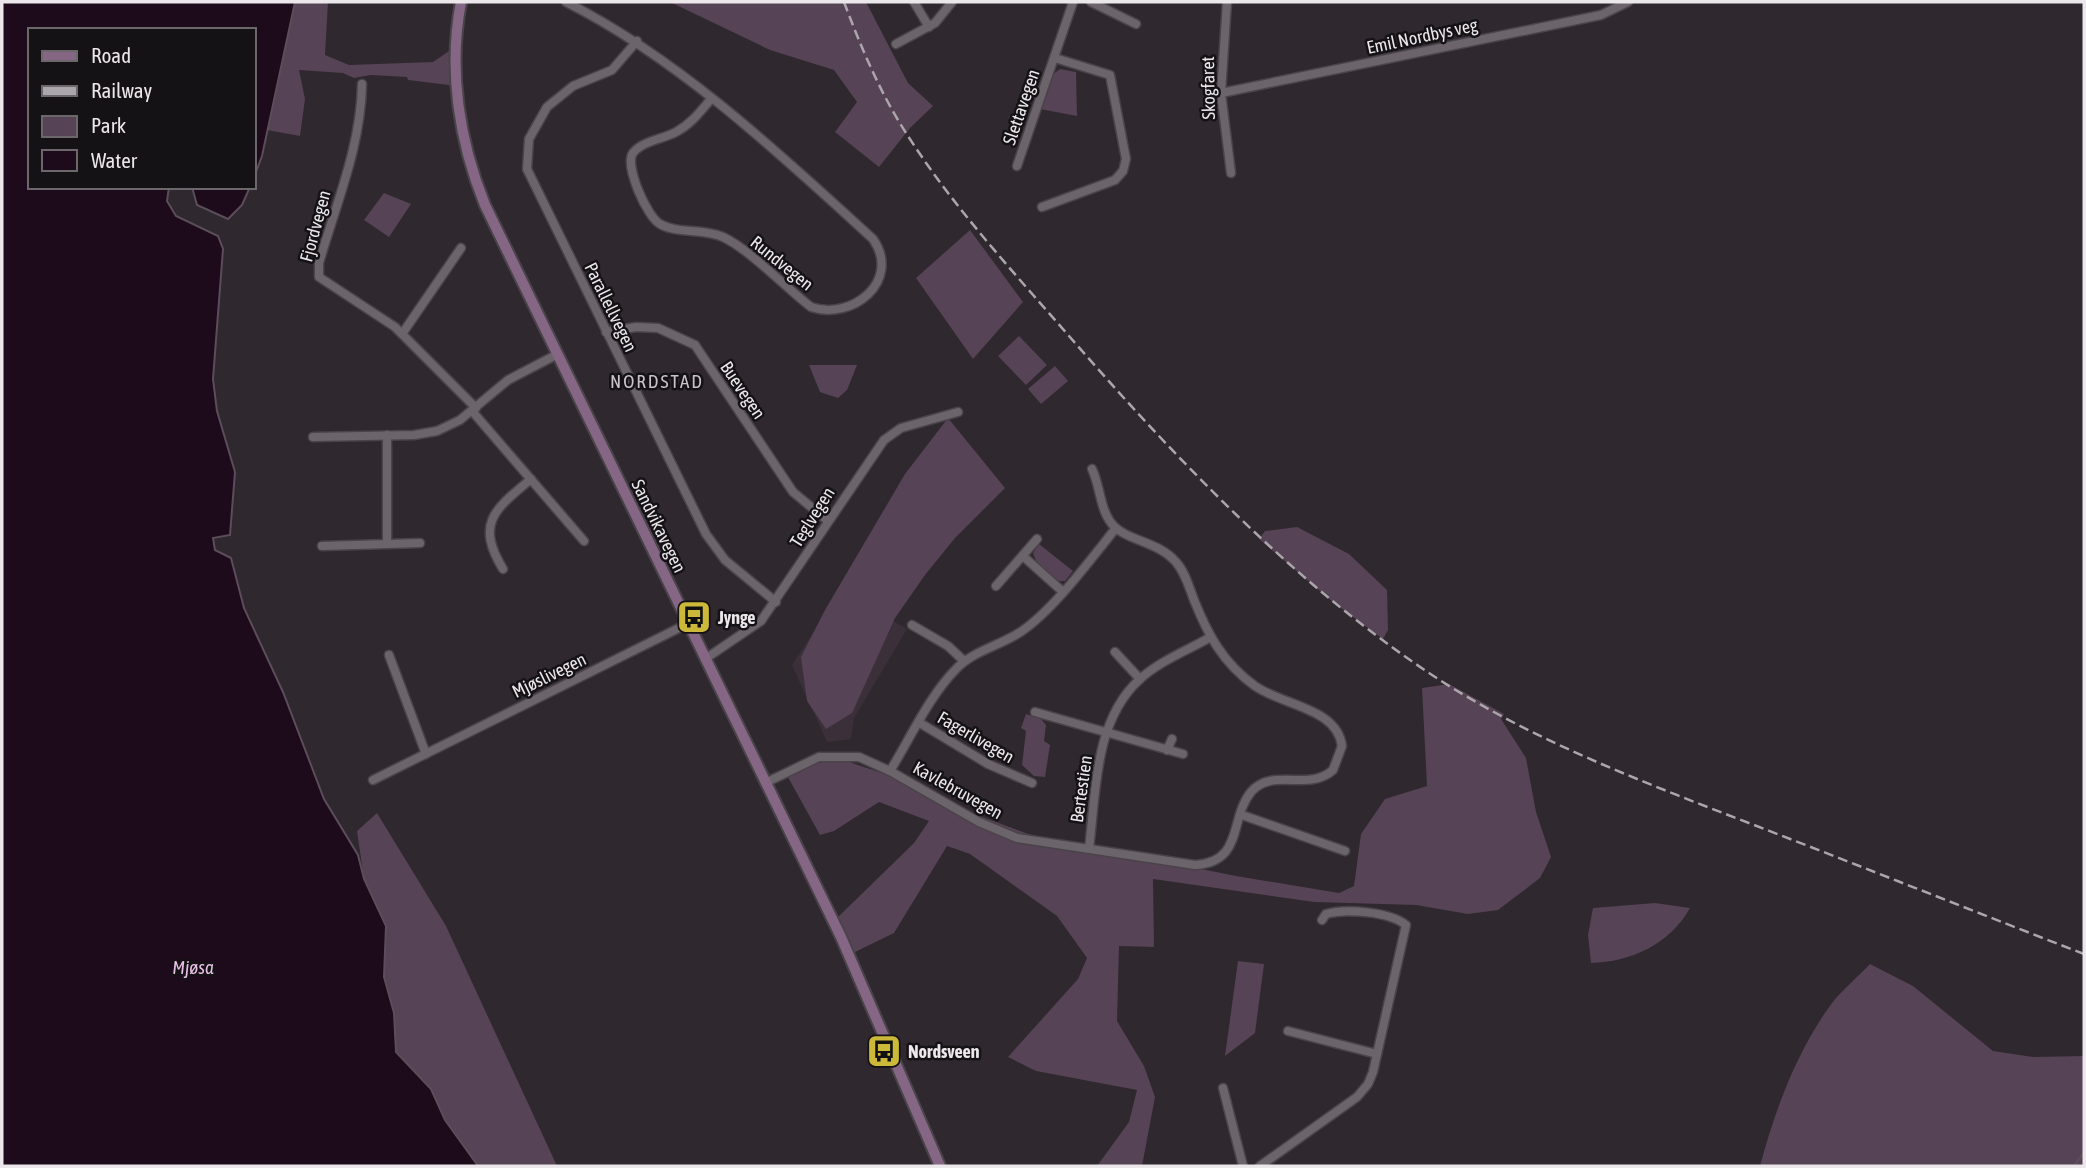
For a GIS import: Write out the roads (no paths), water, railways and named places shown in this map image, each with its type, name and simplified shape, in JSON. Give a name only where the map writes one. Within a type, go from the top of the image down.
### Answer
[{"type":"main road","name":"Sandvikavegen","points":[[461,2],[456,78],[465,148],[485,205],[841,937],[940,1166]]},
{"type":"street","name":"Rundvegen","points":[[566,2],[638,41],[710,99],[873,239],[880,255],[880,272],[876,285],[864,299],[842,309],[811,307],[725,238],[699,230],[662,225],[655,219],[636,183],[629,162],[631,155],[640,146],[688,124],[710,99]]},
{"type":"street","points":[[914,2],[929,27]]},
{"type":"street","points":[[896,44],[929,27],[952,2]]},
{"type":"street","name":"Slettavegen","points":[[1017,166],[1073,2]]},
{"type":"street","points":[[1091,2],[1136,24]]},
{"type":"street","name":"Skogfaret","points":[[1227,2],[1221,93],[1231,173]]},
{"type":"street","name":"Emil Nordbys veg","points":[[1221,93],[1601,15],[1628,2]]},
{"type":"street","name":"Parallellvegen","points":[[638,41],[612,70],[573,86],[547,107],[535,125],[526,153],[533,185],[706,534],[725,560],[776,602]]},
{"type":"street","name":"Slettavegen","points":[[1042,207],[1115,180],[1123,171],[1126,159],[1110,75],[1055,58]]},
{"type":"street","name":"Fjordvegen","points":[[362,84],[361,110],[354,149],[318,273],[324,283],[367,307],[402,334],[474,409],[584,541]]},
{"type":"street","points":[[402,334],[461,248]]},
{"type":"street","name":"Buevegen","points":[[606,332],[622,328],[658,328],[695,345],[793,492],[828,521]]},
{"type":"street","points":[[313,437],[437,431],[474,409],[508,380],[556,355]]},
{"type":"street","name":"Teglvegen","points":[[705,659],[748,632],[776,602],[873,454],[892,433],[958,412]]},
{"type":"street","points":[[387,435],[387,543]]},
{"type":"street","points":[[1092,469],[1107,517],[1116,528]]},
{"type":"street","points":[[503,569],[489,542],[488,527],[498,508],[531,478]]},
{"type":"street","name":"Kavlebruvegen","points":[[765,783],[800,764],[828,756],[859,757],[1003,833],[1032,841],[1190,864],[1208,864],[1220,858],[1230,846],[1253,790],[1269,781],[1313,780],[1327,775],[1340,757],[1341,738],[1327,719],[1279,701],[1238,673],[1209,638],[1184,575],[1171,557],[1161,548],[1116,528]]},
{"type":"street","name":"Fagerlivegen","points":[[890,771],[944,682],[964,661],[1024,630],[1116,528]]},
{"type":"street","points":[[996,586],[1037,539]]},
{"type":"street","points":[[322,546],[420,543]]},
{"type":"street","points":[[1024,557],[1062,591]]},
{"type":"street","name":"Mjøslivegen","points":[[373,780],[687,624]]},
{"type":"street","points":[[912,625],[948,646],[964,661]]},
{"type":"street","name":"Bertestien","points":[[1088,849],[1105,734],[1112,715],[1140,679],[1209,638]]},
{"type":"street","points":[[1115,652],[1140,679]]},
{"type":"street","points":[[388,656],[426,754]]},
{"type":"street","name":"Bertestien","points":[[1035,712],[1183,754]]},
{"type":"street","name":"Fagerlivegen","points":[[920,723],[1020,774],[1032,783]]},
{"type":"street","points":[[1167,750],[1171,739]]},
{"type":"street","points":[[1242,815],[1345,851]]},
{"type":"street","points":[[1260,1166],[1357,1097],[1368,1084],[1377,1054],[1406,925],[1396,918],[1341,912],[1329,913],[1322,920]]},
{"type":"street","points":[[1288,1031],[1377,1054]]},
{"type":"street","points":[[1223,1088],[1243,1166]]},
{"type":"water","name":"Mjøsa","points":[[2,2],[295,2],[262,156],[256,172],[256,28],[28,28],[28,189],[169,189],[167,201],[176,216],[218,236],[223,249],[213,379],[217,411],[235,472],[230,535],[213,538],[215,550],[231,558],[244,608],[283,692],[324,799],[358,855],[364,879],[386,926],[384,977],[394,1013],[396,1052],[431,1089],[445,1120],[478,1166],[2,1166]]},
{"type":"water","points":[[193,189],[249,189],[242,205],[228,219],[197,205]]},
{"type":"waterway","points":[[2074,1166],[2084,1152]]},
{"type":"railway","points":[[844,2],[868,62],[898,120],[936,177],[1001,258],[1194,473],[1284,559],[1379,637],[1469,698],[1551,741],[1680,796],[2084,954]]},
{"type":"place","name":"Jynge","points":[[694,617]]},
{"type":"place","name":"Nordsveen","points":[[884,1051]]},
{"type":"district","name":"NORDSTAD","points":[[657,381]]}]
